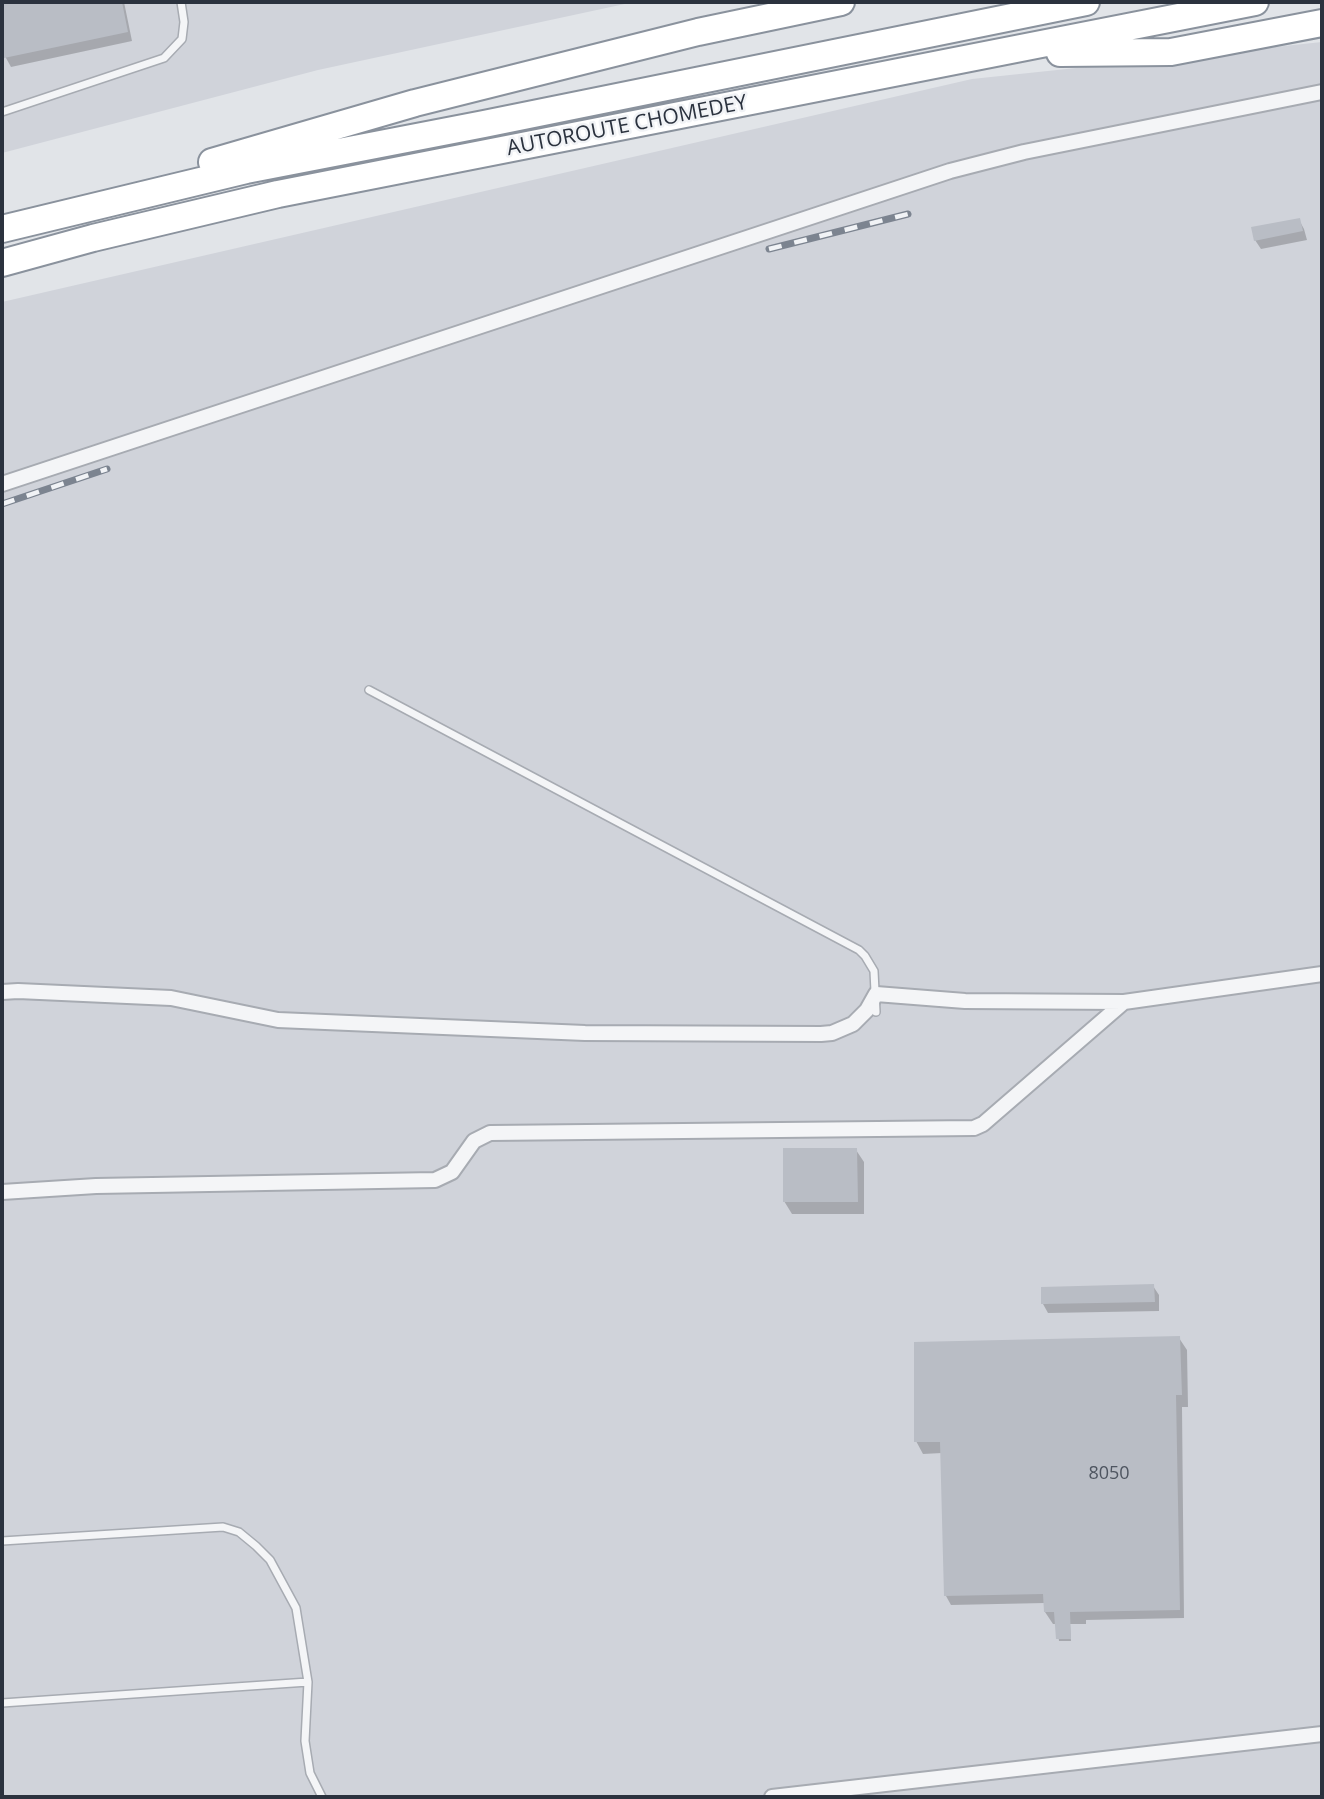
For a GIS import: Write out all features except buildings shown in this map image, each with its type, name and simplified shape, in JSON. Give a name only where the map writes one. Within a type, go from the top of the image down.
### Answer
[{"type":"highway","points":[[32,221],[265,145],[370,115],[698,32],[841,2]]},
{"type":"highway","name":"AUTOROUTE CHOMEDEY","points":[[2,229],[246,170],[1086,2]]},
{"type":"highway","name":"AUTOROUTE CHOMEDEY","points":[[2,264],[107,235],[278,194],[1255,2]]},
{"type":"highway","points":[[995,53],[1171,52],[1322,23]]},
{"type":"street","points":[[2,484],[950,171],[1024,152],[1322,92]]},
{"type":"street","points":[[2,992],[171,998],[278,1020],[585,1033],[821,1034],[832,1033],[853,1024],[867,1010],[876,994],[965,1001],[1124,1002],[1322,974]]},
{"type":"street","points":[[2,1192],[96,1186],[435,1180],[452,1172],[474,1141],[490,1133],[974,1128],[983,1124],[1124,1002]]},
{"type":"street","points":[[772,1797],[1322,1734]]},
{"type":"lane","points":[[2,112],[164,58],[183,39],[181,2]]},
{"type":"lane","points":[[369,690],[859,950],[874,971],[876,1012]]},
{"type":"lane","points":[[2,1541],[223,1527],[239,1532],[270,1560],[296,1608],[308,1682],[305,1741],[310,1773],[322,1797]]},
{"type":"lane","points":[[2,1703],[308,1682]]},
{"type":"shaded area","points":[[2,2],[634,2],[318,70],[2,153]]},
{"type":"shaded area","points":[[1322,42],[1322,1797],[2,1797],[2,302],[972,79]]},
{"type":"railway","points":[[769,249],[908,214]]},
{"type":"railway","points":[[2,504],[107,469]]}]
